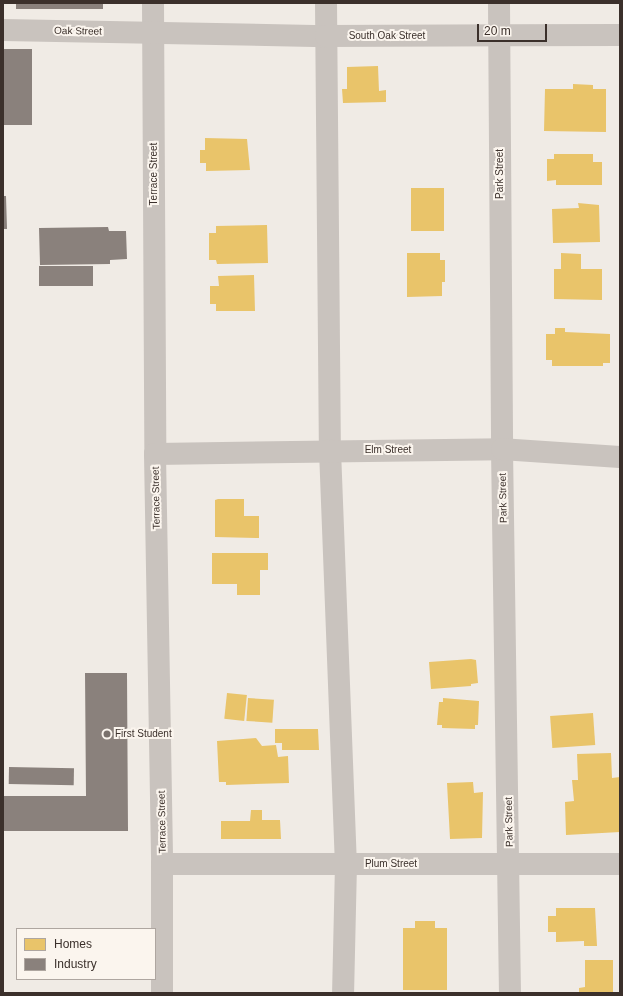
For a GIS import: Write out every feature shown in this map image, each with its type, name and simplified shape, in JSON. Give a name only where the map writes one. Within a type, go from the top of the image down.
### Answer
[{"type":"street","name":"Terrace Street","points":[[153,3],[155,454],[162,864],[162,993]]},
{"type":"street","points":[[326,3],[330,450],[346,864],[343,993]]},
{"type":"street","name":"Park Street","points":[[499,3],[502,449],[510,864],[510,993]]},
{"type":"street","name":"Oak Street","points":[[3,30],[154,32]]},
{"type":"street","name":"South Oak Street","points":[[154,32],[326,36],[620,36]]},
{"type":"street","name":"Elm Street","points":[[155,454],[330,450],[502,449],[620,457]]},
{"type":"street","name":"Plum Street","points":[[162,864],[620,864]]},
{"type":"building: Homes","points":[[378,66],[379,91],[386,90],[386,102],[343,103],[342,89],[347,89],[347,67]]},
{"type":"building: Homes","points":[[573,84],[593,85],[593,89],[606,89],[606,132],[544,131],[545,89],[573,89]]},
{"type":"building: Homes","points":[[205,138],[247,139],[250,170],[206,171],[206,163],[200,163],[200,150],[205,150]]},
{"type":"building: Homes","points":[[554,154],[593,154],[593,162],[602,162],[602,185],[556,185],[556,180],[547,181],[547,159],[554,159]]},
{"type":"building: Homes","points":[[411,188],[444,188],[444,231],[411,231]]},
{"type":"building: Homes","points":[[578,203],[599,205],[600,242],[553,243],[552,209],[579,208]]},
{"type":"building: Homes","points":[[267,225],[268,263],[217,264],[216,260],[209,260],[209,233],[216,233],[216,226]]},
{"type":"building: Homes","points":[[407,253],[440,253],[440,260],[445,260],[445,282],[442,282],[442,296],[407,297]]},
{"type":"building: Homes","points":[[561,253],[581,254],[581,269],[602,269],[602,300],[554,299],[554,269],[561,269]]},
{"type":"building: Homes","points":[[254,275],[255,311],[216,311],[216,304],[210,304],[210,286],[219,286],[218,276]]},
{"type":"building: Homes","points":[[555,328],[565,328],[565,332],[610,334],[610,363],[603,363],[603,366],[552,366],[552,360],[546,360],[546,334],[555,334]]},
{"type":"building: Homes","points":[[244,499],[244,516],[259,516],[259,538],[215,537],[215,500]]},
{"type":"building: Homes","points":[[212,553],[268,553],[268,570],[260,570],[260,595],[237,595],[237,584],[212,584]]},
{"type":"building: Homes","points":[[471,659],[476,660],[478,683],[471,684],[471,686],[431,689],[429,662]]},
{"type":"building: Homes","points":[[227,693],[247,695],[244,721],[224,719]]},
{"type":"building: Homes","points":[[248,698],[274,700],[272,723],[246,721]]},
{"type":"building: Homes","points":[[443,698],[479,701],[478,725],[475,725],[475,729],[442,728],[442,725],[437,725],[439,702],[443,702]]},
{"type":"building: Homes","points":[[593,713],[595,745],[552,748],[550,716]]},
{"type":"building: Homes","points":[[275,729],[318,729],[319,750],[282,750],[282,743],[275,743]]},
{"type":"building: Homes","points":[[256,738],[262,746],[276,745],[278,757],[288,756],[289,783],[226,785],[226,782],[219,782],[217,741]]},
{"type":"building: Homes","points":[[611,753],[612,778],[620,777],[620,832],[566,835],[565,802],[574,801],[572,780],[578,780],[577,754]]},
{"type":"building: Homes","points":[[473,782],[474,793],[483,792],[482,838],[450,839],[447,783]]},
{"type":"building: Homes","points":[[251,810],[262,810],[262,820],[280,820],[281,839],[221,839],[221,821],[250,821]]},
{"type":"building: Homes","points":[[556,908],[595,908],[597,946],[584,946],[584,941],[556,942],[556,932],[548,932],[548,916],[556,916]]},
{"type":"building: Homes","points":[[415,921],[435,921],[435,928],[447,928],[447,990],[403,990],[403,928],[415,928]]},
{"type":"building: Homes","points":[[585,960],[613,960],[613,993],[579,993],[579,988],[585,987]]},
{"type":"building: Industry","points":[[16,3],[103,3],[103,9],[16,9]]},
{"type":"building: Industry","points":[[3,49],[32,49],[32,125],[3,125]]},
{"type":"building: Industry","points":[[3,196],[6,196],[7,229],[3,229]]},
{"type":"building: Industry","points":[[108,227],[109,231],[126,231],[127,259],[110,260],[110,264],[40,265],[39,228]]},
{"type":"building: Industry","points":[[39,266],[93,266],[93,286],[39,286]]},
{"type":"building: Industry","points":[[85,673],[127,673],[128,831],[3,831],[3,796],[86,796]]},
{"type":"building: Industry","points":[[9,767],[74,768],[74,785],[9,784]]},
{"type":"place","name":"First Student","points":[[107,734]]}]
